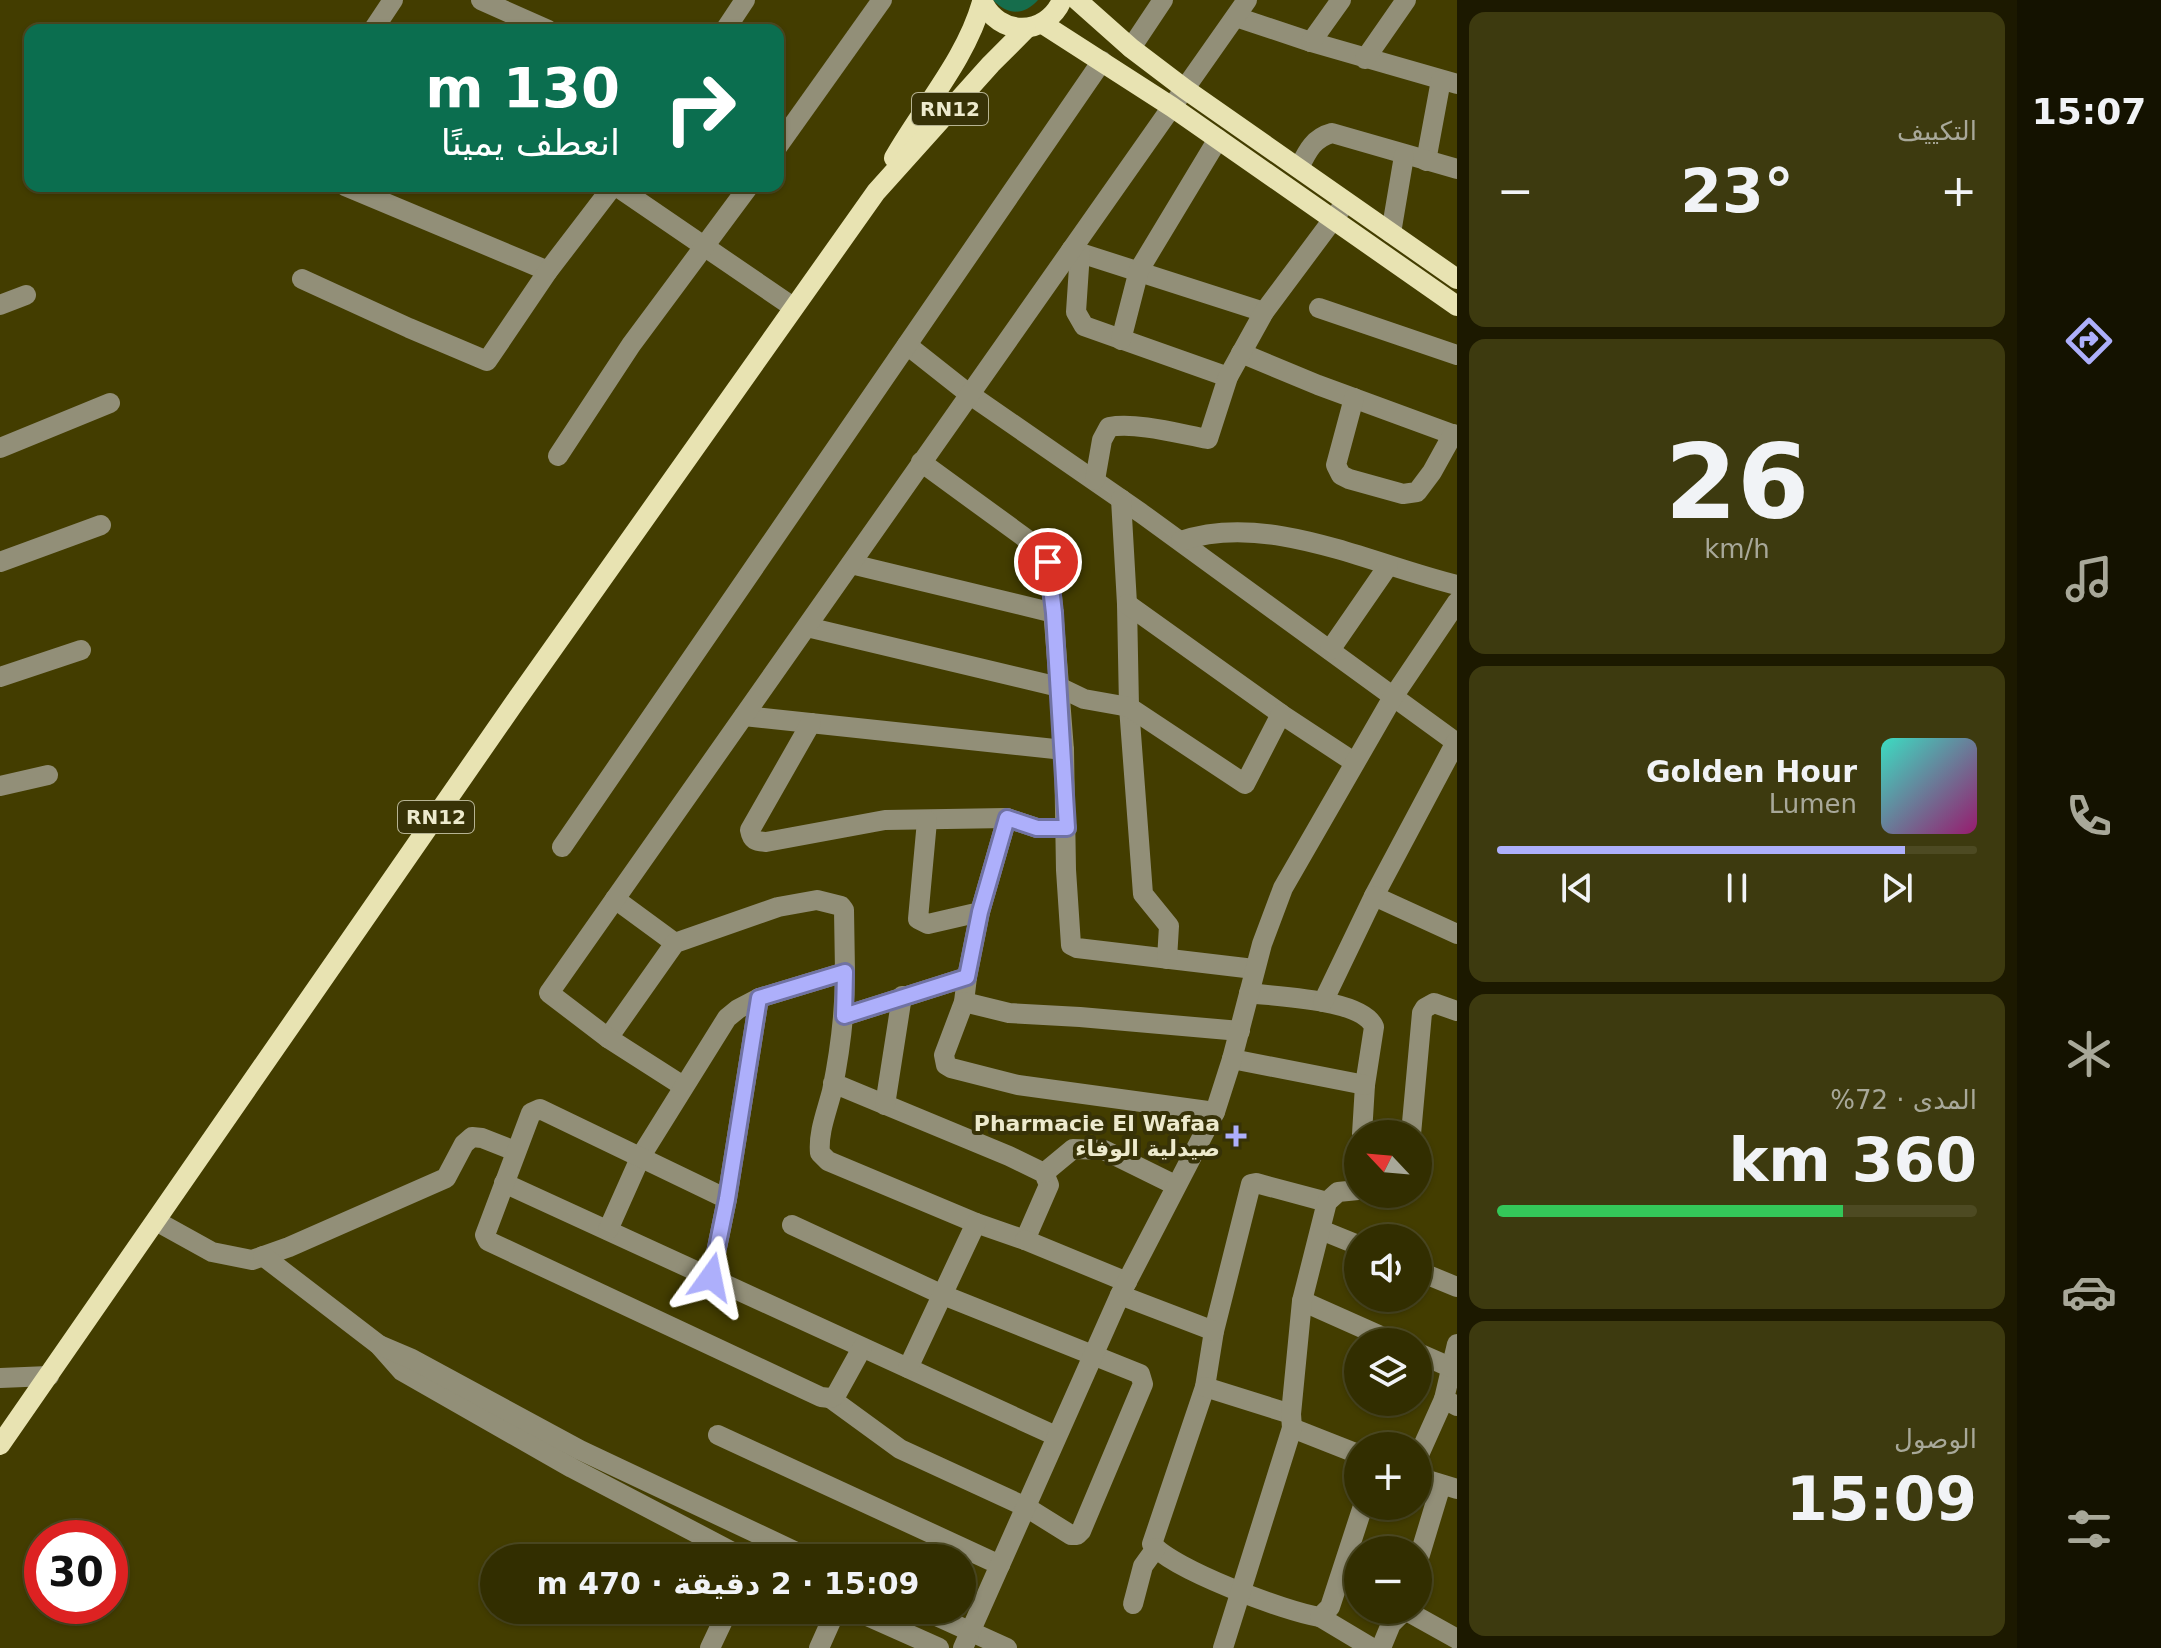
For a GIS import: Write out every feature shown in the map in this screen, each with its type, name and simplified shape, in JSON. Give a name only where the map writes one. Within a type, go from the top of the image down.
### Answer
[{"type":"main road","name":"RN12","points":[[0,1445],[482,750],[876,192],[1001,52],[1057,10],[1062,0]]},
{"type":"main road","points":[[1077,0],[1131,48],[1185,89],[1457,279]]},
{"type":"main road","name":"RN12","points":[[982,1],[1000,23],[1034,26]]},
{"type":"main road","name":"RN12","points":[[876,192],[910,131],[966,44],[977,22],[982,1]]},
{"type":"main road","points":[[1034,26],[1102,61],[1172,107],[1457,306]]},
{"type":"street","points":[[377,24],[393,0]]},
{"type":"street","points":[[481,0],[535,24]]},
{"type":"street","points":[[729,24],[745,0]]},
{"type":"street","points":[[784,138],[882,0]]},
{"type":"street","points":[[1131,48],[1163,0]]},
{"type":"street","points":[[1311,42],[1341,0]]},
{"type":"street","points":[[1365,59],[1406,0]]},
{"type":"street","points":[[683,1086],[608,1038],[549,993],[969,394],[1075,251],[1241,8],[1311,42],[1449,82],[1426,161]]},
{"type":"street","points":[[562,847],[1102,61]]},
{"type":"street","points":[[1299,168],[1312,144],[1332,133],[1457,169]]},
{"type":"street","points":[[1121,340],[1139,270],[1218,139]]},
{"type":"street","points":[[1391,233],[1404,156]]},
{"type":"street","points":[[359,192],[548,271]]},
{"type":"street","points":[[302,279],[487,361],[548,271],[609,192]]},
{"type":"street","points":[[623,192],[793,307]]},
{"type":"street","points":[[558,456],[631,345],[744,192]]},
{"type":"street","points":[[1095,480],[1102,440],[1109,427],[1208,439],[1228,377],[1264,312],[1347,201]]},
{"type":"street","points":[[1075,251],[1264,312]]},
{"type":"street","points":[[1075,251],[1077,318],[1088,328],[1228,377]]},
{"type":"street","points":[[0,305],[26,295]]},
{"type":"street","points":[[1319,308],[1457,355]]},
{"type":"street","points":[[907,345],[969,394],[1181,541],[1456,743],[1374,896],[1323,1002]]},
{"type":"street","points":[[1241,353],[1455,435],[1417,492],[1403,494],[1341,475],[1336,465],[1354,398]]},
{"type":"street","points":[[0,448],[110,403]]},
{"type":"street","points":[[921,462],[1040,550],[1050,570],[1064,750],[1071,945],[1254,969]]},
{"type":"street","points":[[1121,499],[1129,707],[1143,894],[1169,926],[1167,959]]},
{"type":"street","points":[[0,562],[101,525]]},
{"type":"street","points":[[1181,541],[1197,536],[1253,533],[1315,544],[1457,585]]},
{"type":"street","points":[[851,564],[1054,613]]},
{"type":"street","points":[[1330,650],[1388,566]]},
{"type":"street","points":[[966,1640],[1123,1288],[1215,1112],[1240,1031],[1254,969],[1270,917],[1283,888],[1393,697],[1457,602]]},
{"type":"street","points":[[1127,604],[1354,762]]},
{"type":"street","points":[[807,627],[1059,687],[1084,699],[1129,707],[1245,784],[1281,714]]},
{"type":"street","points":[[0,677],[81,650]]},
{"type":"street","points":[[744,716],[1064,750]]},
{"type":"street","points":[[811,723],[750,830],[751,837],[756,841],[766,842],[885,820],[1007,818],[1037,828],[1067,828]]},
{"type":"street","points":[[0,786],[48,775]]},
{"type":"street","points":[[1007,818],[980,912],[964,1002],[944,1055],[946,1065],[1018,1085],[1215,1112]]},
{"type":"street","points":[[927,821],[918,919],[928,924],[980,912]]},
{"type":"street","points":[[1374,896],[1457,934]]},
{"type":"street","points":[[615,899],[675,943]]},
{"type":"street","points":[[608,1038],[675,943],[778,907],[817,900],[837,904],[844,910],[844,1016],[819,1143],[823,1158],[976,1223],[1025,1240],[1214,1331]]},
{"type":"street","points":[[608,1230],[641,1156],[727,1018],[759,998],[845,972]]},
{"type":"street","points":[[844,1016],[967,977]]},
{"type":"street","points":[[1249,993],[1323,1002],[1358,1011],[1371,1020],[1374,1027],[1363,1120]]},
{"type":"street","points":[[885,1105],[902,996]]},
{"type":"street","points":[[711,1277],[727,1199],[759,998]]},
{"type":"street","points":[[964,1002],[1030,1016],[1080,1017],[1240,1031]]},
{"type":"street","points":[[1412,1120],[1422,1013],[1434,1003],[1457,1011]]},
{"type":"street","points":[[1232,1059],[1365,1085]]},
{"type":"street","points":[[833,1083],[1044,1173],[1049,1185],[1025,1240]]},
{"type":"street","points":[[727,1199],[540,1109],[531,1113],[485,1235],[488,1241],[662,1325],[821,1397],[830,1398],[900,1449],[1026,1507],[1071,1535],[1077,1535],[1143,1384],[1140,1374],[943,1295],[792,1225]]},
{"type":"street","points":[[156,1221],[212,1252],[252,1260],[289,1247],[446,1178],[464,1144],[472,1137],[515,1151]]},
{"type":"street","points":[[1044,1173],[1073,1149],[1104,1150],[1175,1185]]},
{"type":"street","points":[[504,1183],[1056,1436]]},
{"type":"street","points":[[1327,1202],[1251,1184],[1214,1331],[1205,1387],[1152,1544],[1240,1593],[1320,1617],[1372,1648]]},
{"type":"street","points":[[1223,1648],[1292,1421],[1302,1301],[1327,1202],[1338,1192],[1344,1191]]},
{"type":"street","points":[[908,1368],[976,1223]]},
{"type":"street","points":[[1321,1230],[1344,1239]]},
{"type":"street","points":[[263,1256],[379,1345],[402,1371],[490,1423],[718,1544]]},
{"type":"street","points":[[1432,1277],[1457,1287]]},
{"type":"street","points":[[1302,1301],[1363,1328]]},
{"type":"street","points":[[1432,1433],[1450,1402],[1450,1367],[1457,1344]]},
{"type":"street","points":[[379,1345],[412,1359],[580,1450],[779,1544]]},
{"type":"street","points":[[830,1398],[836,1395],[862,1348]]},
{"type":"street","points":[[1432,1359],[1450,1367]]},
{"type":"street","points":[[0,1378],[49,1376]]},
{"type":"street","points":[[1205,1387],[1292,1421],[1344,1447]]},
{"type":"street","points":[[718,1435],[1000,1565]]},
{"type":"street","points":[[1428,1536],[1449,1487]]},
{"type":"street","points":[[1320,1617],[1330,1607],[1358,1520]]},
{"type":"street","points":[[1133,1604],[1143,1566],[1156,1548]]},
{"type":"street","points":[[710,1648],[721,1624]]},
{"type":"street","points":[[819,1648],[830,1624]]},
{"type":"street","points":[[885,1624],[939,1648]]},
{"type":"street","points":[[943,1624],[966,1640],[1007,1648]]},
{"type":"street","points":[[1381,1648],[1391,1624]]},
{"type":"street","points":[[1429,1624],[1456,1636]]},
{"type":"green space","points":[[993,0],[1038,0],[1027,9],[1016,12],[1004,9]]},
{"type":"place","name":"Pharmacie El Wafaa صيدلية الوفاء","points":[[1236,1136]]},
{"type":"route","points":[[711,1277],[727,1199],[759,998],[845,972],[844,1016],[967,977],[980,912],[1007,818],[1037,828],[1067,828],[1064,750],[1048,562]]}]
